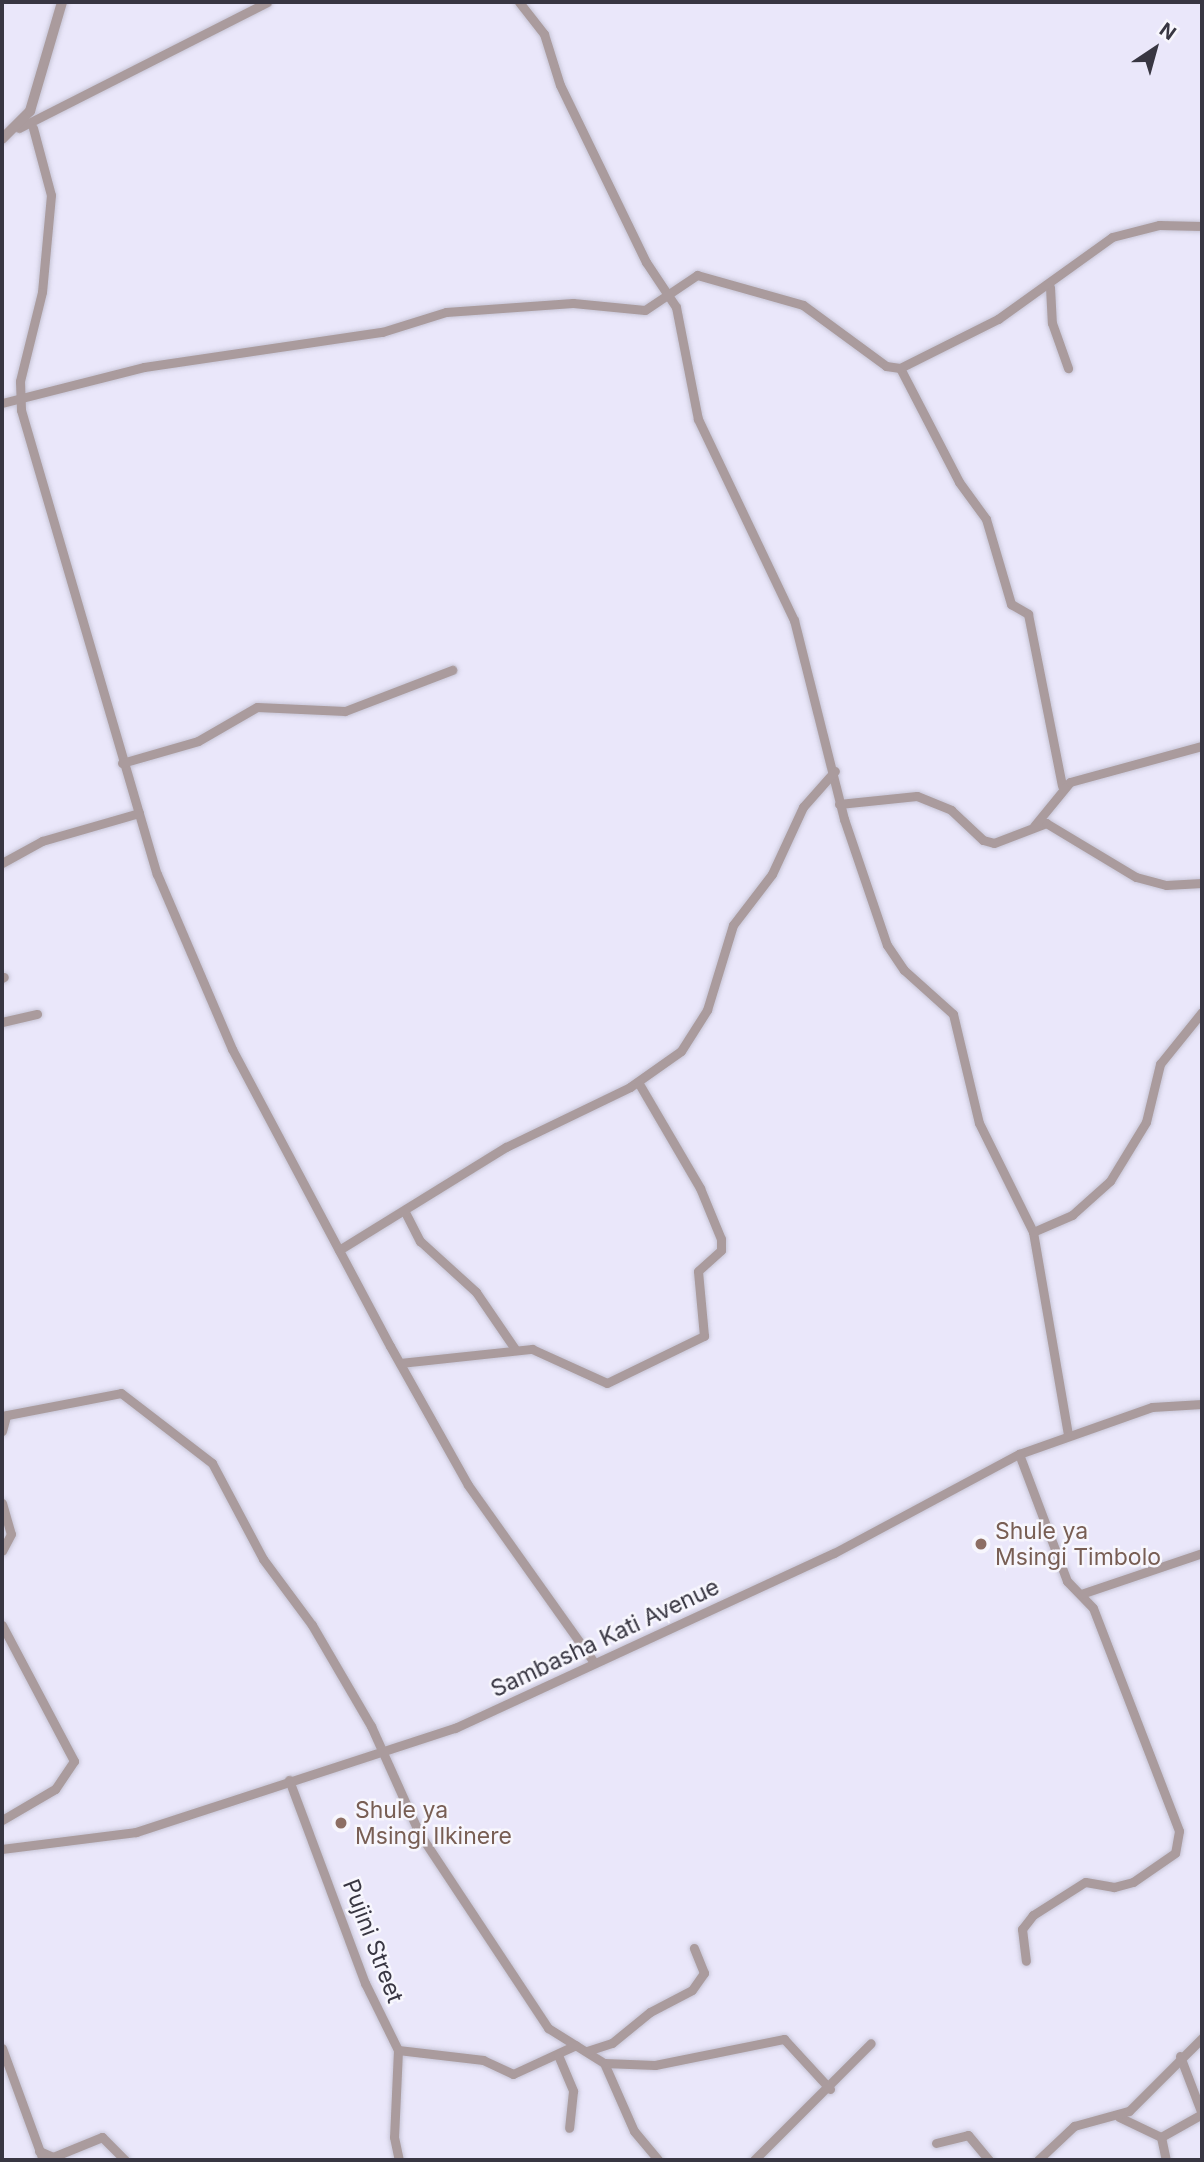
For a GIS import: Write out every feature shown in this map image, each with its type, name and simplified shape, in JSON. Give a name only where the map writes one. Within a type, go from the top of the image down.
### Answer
[{"type":"street","points":[[19,128],[36,95],[62,2]]},
{"type":"street","points":[[2,139],[267,2]]},
{"type":"street","points":[[519,2],[544,34],[560,85],[646,262],[671,294],[698,419],[794,620],[835,771],[839,804],[891,953],[953,1014],[979,1123],[1033,1232],[1068,1434]]},
{"type":"street","points":[[33,128],[51,195],[42,292],[20,399],[122,763],[201,985],[339,1250],[468,1485],[594,1662]]},
{"type":"street","points":[[2,403],[162,363],[382,332],[446,312],[573,303],[645,310],[704,275],[778,295],[819,315],[886,366],[900,368],[1050,287],[1098,245],[1124,232],[1202,226]]},
{"type":"street","points":[[1050,287],[1052,323],[1068,368]]},
{"type":"street","points":[[900,368],[959,482],[986,519],[1011,604],[1028,614],[1062,786]]},
{"type":"street","points":[[122,763],[198,741],[257,707],[298,714],[345,711],[452,670]]},
{"type":"street","points":[[1034,826],[1062,786],[1202,746]]},
{"type":"street","points":[[339,1250],[405,1212],[506,1147],[638,1082],[697,1032],[733,925],[772,874],[803,807],[835,771]]},
{"type":"street","points":[[839,804],[916,796],[951,810],[983,840],[994,843],[1034,826],[1052,826],[1152,883],[1202,883]]},
{"type":"street","points":[[2,863],[42,841],[139,813]]},
{"type":"street","points":[[1033,1232],[1072,1214],[1110,1181],[1146,1122],[1160,1064],[1202,1012]]},
{"type":"street","points":[[2,1022],[37,1014]]},
{"type":"street","points":[[400,1363],[514,1349],[542,1353],[587,1379],[607,1382],[707,1331],[698,1271],[721,1250],[721,1239],[700,1188],[638,1082]]},
{"type":"street","points":[[405,1212],[420,1241],[476,1292],[514,1349]]},
{"type":"street","points":[[2,1431],[4,1416],[121,1394],[200,1451],[229,1487],[263,1559],[312,1625],[382,1748],[419,1833],[548,2028],[604,2063],[634,2131],[658,2160]]},
{"type":"street","name":"Sambasha Kati Avenue","points":[[2,1849],[136,1832],[382,1748],[455,1728],[834,1553],[942,1489],[1019,1454],[1068,1434],[1152,1408],[1202,1404]]},
{"type":"street","points":[[1019,1454],[1067,1581],[1093,1608],[1174,1812],[1179,1847],[1133,1882],[1114,1887],[1084,1882],[1033,1915],[1022,1929],[1026,1961]]},
{"type":"street","points":[[2,1503],[11,1534],[2,1551]]},
{"type":"street","points":[[1082,1594],[1202,1553]]},
{"type":"street","points":[[2,1625],[74,1761],[55,1789],[2,1820]]},
{"type":"street","name":"Pujini Street","points":[[289,1780],[365,1983],[398,2050],[394,2137],[399,2160]]},
{"type":"street","points":[[587,2051],[612,2043],[692,1990],[704,1973],[694,1948]]},
{"type":"street","points":[[604,2063],[655,2065],[784,2039],[830,2089]]},
{"type":"street","points":[[1038,2160],[1074,2126],[1119,2117],[1180,2056],[1202,2039]]},
{"type":"street","points":[[754,2160],[830,2089],[871,2042]]},
{"type":"street","points":[[398,2050],[483,2060],[513,2074],[576,2045]]},
{"type":"street","points":[[2,2048],[41,2156],[53,2157],[102,2137],[125,2160]]},
{"type":"street","points":[[558,2055],[573,2091],[569,2128]]},
{"type":"street","points":[[1161,2137],[1202,2114],[1180,2056]]},
{"type":"street","points":[[1119,2117],[1161,2137]]},
{"type":"street","points":[[936,2143],[968,2135],[989,2160]]},
{"type":"street","points":[[1161,2137],[1166,2160]]},
{"type":"place","name":"Shule ya Msingi Timbolo","points":[[981,1544]]},
{"type":"place","name":"Shule ya Msingi Ilkinere","points":[[341,1823]]}]
